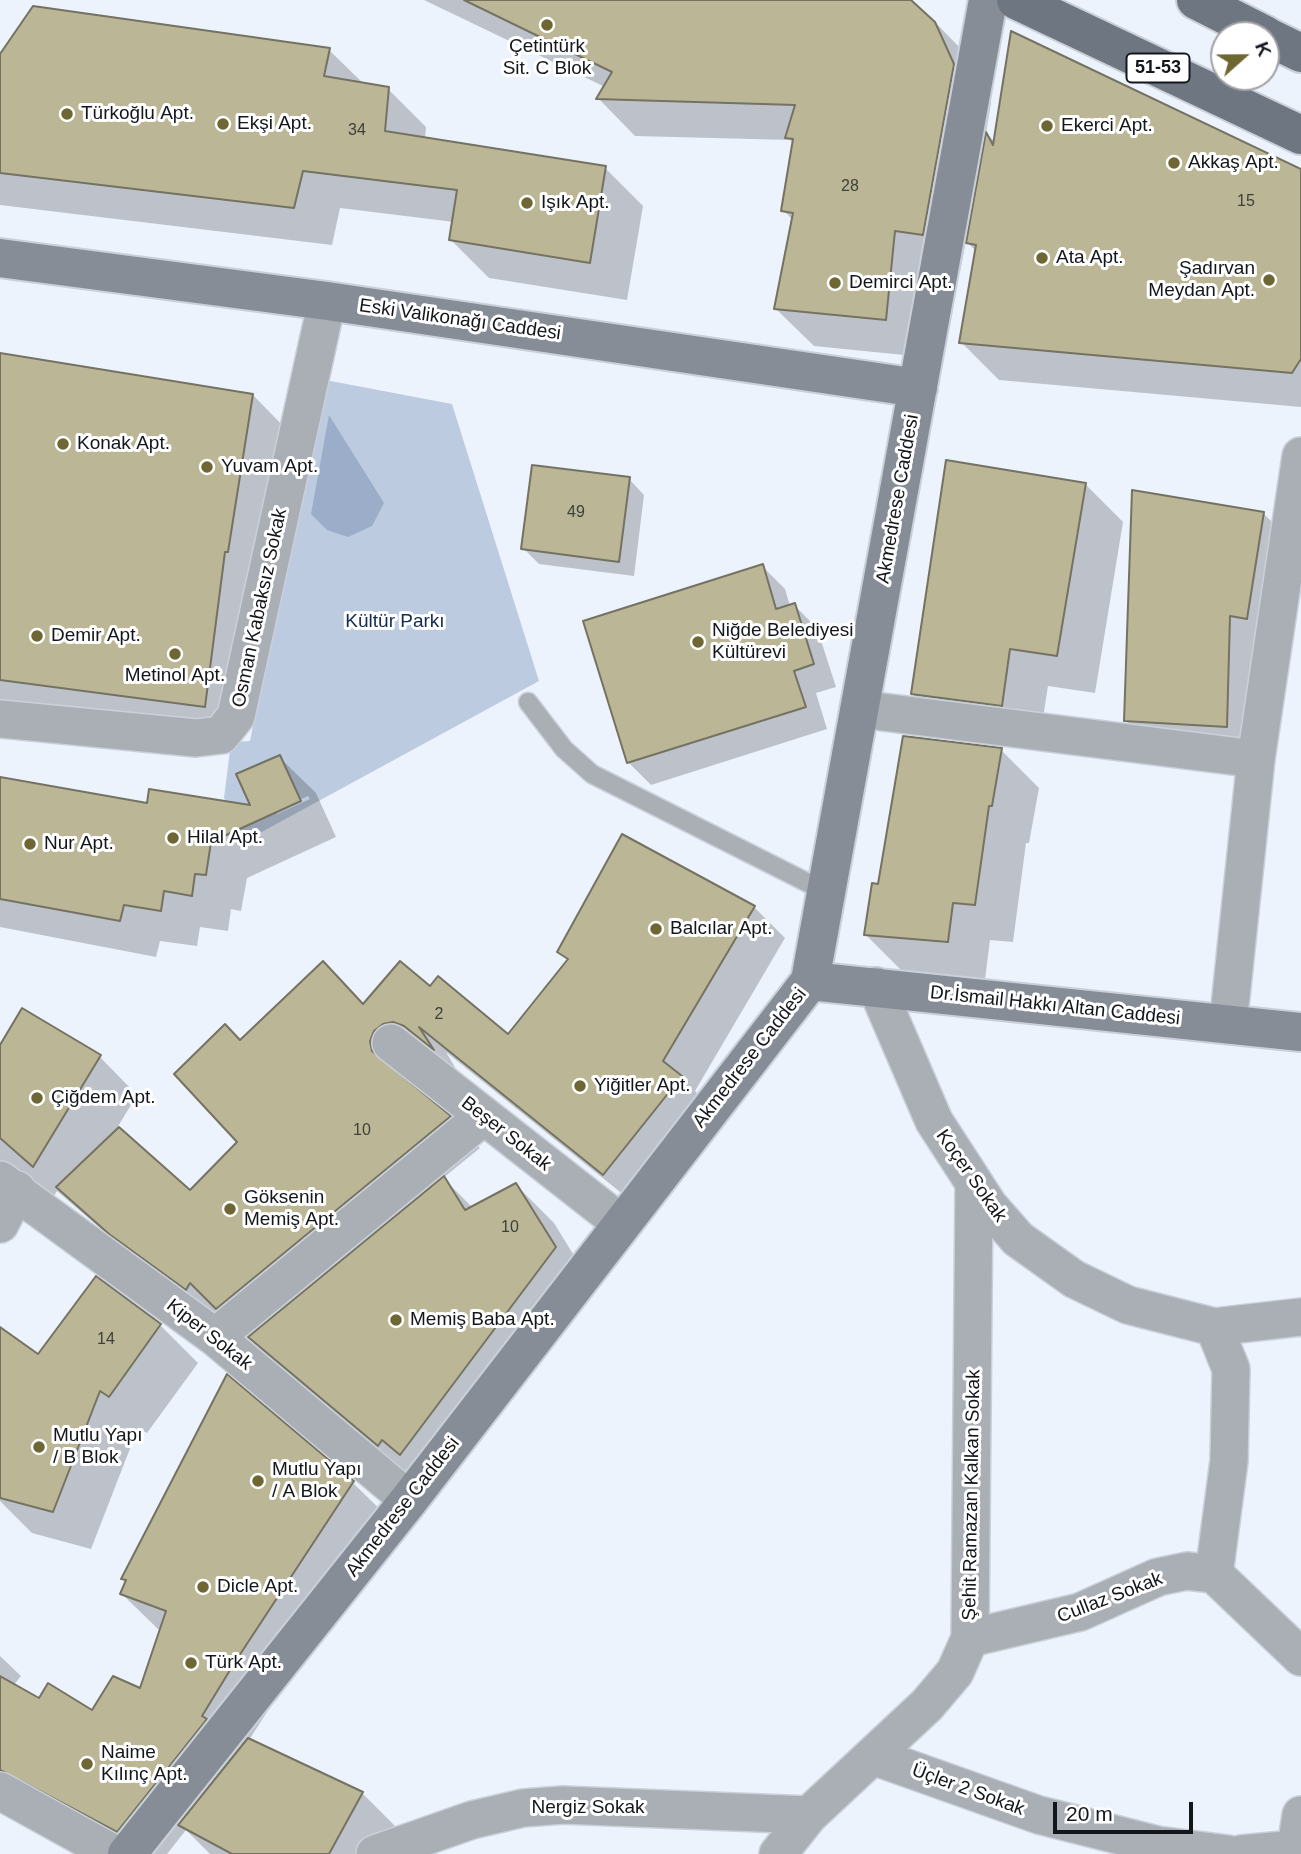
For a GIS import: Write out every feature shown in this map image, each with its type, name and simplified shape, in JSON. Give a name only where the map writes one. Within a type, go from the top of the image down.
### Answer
[{"type":"main road","name":"51-53","points":[[1016,0],[1301,135]]},
{"type":"main road","points":[[1196,0],[1237,21]]},
{"type":"main road","points":[[1280,43],[1301,54]]},
{"type":"street","name":"Akmedrese Caddesi","points":[[127,1854],[409,1500],[810,981],[988,0]]},
{"type":"street","name":"Eski Valikonağı Caddesi","points":[[0,258],[327,301],[918,388]]},
{"type":"street","name":"Osman Kabaksız Sokak","points":[[0,719],[196,738],[221,735],[236,716],[327,301]]},
{"type":"street","points":[[1228,1025],[1256,759],[1301,456]]},
{"type":"street","points":[[859,709],[1256,759]]},
{"type":"street","name":"Dr.İsmail Hakkı Altan Caddesi","points":[[810,981],[1301,1031]]},
{"type":"street","name":"Koçer Sokak","points":[[876,986],[934,1121],[974,1186],[1018,1239],[1074,1279],[1128,1305],[1214,1327],[1301,1317]]},
{"type":"street","name":"Beşer Sokak","points":[[390,1043],[622,1224]]},
{"type":"street","points":[[215,1337],[484,1116]]},
{"type":"street","points":[[0,1224],[8,1185]]},
{"type":"street","name":"Kiper Sokak","points":[[8,1185],[215,1337],[409,1500]]},
{"type":"street","name":"Şehit Ramazan Kalkan Sokak","points":[[778,1854],[809,1815],[873,1756],[955,1672],[970,1637],[974,1186]]},
{"type":"street","points":[[1214,1327],[1231,1369],[1229,1461],[1214,1574],[1301,1657]]},
{"type":"street","name":"Cullaz Sokak","points":[[970,1637],[1080,1612],[1158,1577],[1187,1571],[1214,1574]]},
{"type":"street","name":"Üçler 2 Sokak","points":[[873,1756],[1039,1815],[1157,1845],[1228,1854]]},
{"type":"street","points":[[0,1791],[114,1854]]},
{"type":"street","name":"Nergiz Sokak","points":[[375,1854],[472,1820],[523,1808],[563,1805],[809,1815]]},
{"type":"street","points":[[1241,1854],[1297,1839]]},
{"type":"lane","points":[[528,702],[564,749],[592,774],[826,892]]},
{"type":"green space","name":"Kültür Parkı","points":[[320,379],[452,404],[539,681],[247,840],[224,798],[231,742],[250,741]]},
{"type":"shaded area","points":[[329,415],[384,503],[372,526],[348,537],[327,530],[311,514]]},
{"type":"building","points":[[464,0],[911,0],[935,22],[954,64],[923,235],[895,231],[886,320],[774,309],[793,213],[781,211],[793,139],[785,138],[795,105],[596,99],[612,72]]},
{"type":"building","points":[[33,6],[330,48],[324,76],[389,87],[385,131],[606,166],[590,263],[449,240],[457,190],[303,171],[294,208],[0,173],[0,54]]},
{"type":"building","points":[[1011,31],[1301,169],[1301,359],[1292,373],[959,343],[976,245],[966,243],[986,132],[993,145]]},
{"type":"building","points":[[0,353],[253,394],[228,552],[225,552],[205,707],[0,680]]},
{"type":"building","points":[[946,460],[1086,483],[1057,656],[1010,649],[1002,706],[911,694]]},
{"type":"building","points":[[532,465],[630,477],[619,562],[521,549]]},
{"type":"building","points":[[1132,490],[1264,512],[1247,619],[1230,616],[1227,727],[1124,721]]},
{"type":"building","name":"Niğde Belediyesi Kültürevi","points":[[763,564],[776,609],[795,603],[814,664],[794,671],[806,707],[627,763],[583,621]]},
{"type":"building","points":[[903,736],[1002,748],[992,806],[989,806],[975,905],[953,903],[948,942],[864,935],[872,883],[878,884]]},
{"type":"building","points":[[280,755],[301,801],[211,842],[206,875],[195,874],[192,896],[164,891],[161,911],[124,905],[120,921],[0,899],[0,777],[147,803],[149,789],[250,805],[236,774]]},
{"type":"building","points":[[622,834],[755,906],[663,1061],[682,1076],[603,1175],[419,1027],[434,1050],[404,1026],[393,1022],[383,1024],[374,1031],[370,1041],[372,1051],[451,1116],[216,1309],[190,1283],[186,1290],[109,1234],[56,1187],[119,1127],[190,1190],[237,1142],[174,1074],[225,1024],[240,1040],[323,961],[363,1004],[400,961],[430,986],[438,976],[508,1034],[568,959],[557,952]]},
{"type":"building","name":"Çiğdem Apt.","points":[[22,1008],[101,1055],[33,1167],[0,1138],[0,1045]]},
{"type":"building","name":"Memiş Baba Apt.","points":[[444,1176],[465,1210],[516,1183],[556,1247],[400,1455],[382,1440],[378,1446],[248,1337]]},
{"type":"building","name":"Mutlu Yapı / B Blok","points":[[96,1276],[161,1324],[109,1397],[100,1391],[53,1512],[0,1498],[0,1327],[38,1354]]},
{"type":"building","points":[[227,1374],[354,1481],[235,1662],[202,1716],[207,1719],[117,1832],[0,1770],[0,1676],[39,1698],[48,1683],[92,1710],[113,1676],[140,1688],[166,1611],[120,1594],[126,1580],[121,1579]]},
{"type":"building","points":[[248,1738],[363,1792],[329,1854],[232,1854],[178,1825]]},
{"type":"place","name":"Çetintürk Sit. C Blok","points":[[547,25]]},
{"type":"place","name":"Türkoğlu Apt.","points":[[67,114]]},
{"type":"place","name":"Ekşi Apt.","points":[[223,124]]},
{"type":"place","name":"Ekerci Apt.","points":[[1047,126]]},
{"type":"place","name":"Akkaş Apt.","points":[[1174,163]]},
{"type":"place","name":"Işık Apt.","points":[[527,203]]},
{"type":"place","name":"Ata Apt.","points":[[1042,258]]},
{"type":"place","name":"Şadırvan Meydan Apt.","points":[[1269,280]]},
{"type":"place","name":"Demirci Apt.","points":[[835,283]]},
{"type":"place","name":"Konak Apt.","points":[[63,444]]},
{"type":"place","name":"Yuvam Apt.","points":[[207,467]]},
{"type":"place","name":"Demir Apt.","points":[[37,636]]},
{"type":"place","name":"Niğde Belediyesi Kültürevi","points":[[698,642]]},
{"type":"place","name":"Metinol Apt.","points":[[175,654]]},
{"type":"place","name":"Hilal Apt.","points":[[173,838]]},
{"type":"place","name":"Nur Apt.","points":[[30,844]]},
{"type":"place","name":"Balcılar Apt.","points":[[656,929]]},
{"type":"place","name":"Yiğitler Apt.","points":[[580,1086]]},
{"type":"place","name":"Çiğdem Apt.","points":[[37,1098]]},
{"type":"place","name":"Göksenin Memiş Apt.","points":[[230,1209]]},
{"type":"place","name":"Memiş Baba Apt.","points":[[396,1320]]},
{"type":"place","name":"Mutlu Yapı / B Blok","points":[[39,1447]]},
{"type":"place","name":"Mutlu Yapı / A Blok","points":[[258,1481]]},
{"type":"place","name":"Dicle Apt.","points":[[203,1587]]},
{"type":"place","name":"Türk Apt.","points":[[191,1663]]},
{"type":"place","name":"Naime Kılınç Apt.","points":[[87,1764]]}]
